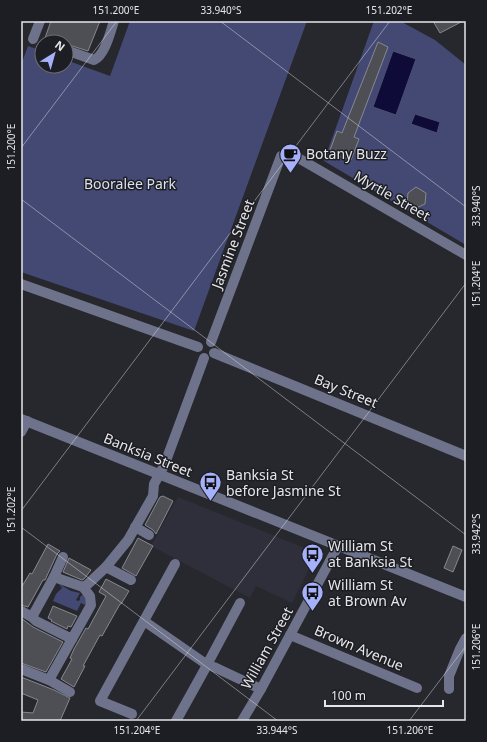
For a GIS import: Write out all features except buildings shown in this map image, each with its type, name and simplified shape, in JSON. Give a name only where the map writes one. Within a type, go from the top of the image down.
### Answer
[{"type":"street","points":[[38,34],[40,21]]},
{"type":"street","points":[[74,53],[94,60],[96,59],[102,54],[114,21]]},
{"type":"street","name":"Myrtle Street","points":[[281,156],[288,154],[300,159],[466,256]]},
{"type":"street","name":"Jasmine Street","points":[[211,342],[281,156]]},
{"type":"street","points":[[21,284],[198,346]]},
{"type":"street","points":[[198,346],[204,341],[211,342],[215,347],[214,353],[210,357],[204,358]]},
{"type":"street","points":[[198,346],[199,353],[204,358]]},
{"type":"street","name":"Bay Street","points":[[214,353],[466,456]]},
{"type":"street","points":[[83,587],[106,567],[128,540],[153,496],[154,484],[160,475],[204,358]]},
{"type":"street","points":[[21,432],[24,420]]},
{"type":"street","name":"Banksia Street","points":[[24,420],[466,597]]},
{"type":"street","points":[[135,527],[150,534]]},
{"type":"street","name":"William Street","points":[[242,721],[261,689],[338,546]]},
{"type":"street","points":[[32,617],[63,557]]},
{"type":"street","points":[[132,714],[100,701],[174,564]]},
{"type":"street","points":[[106,567],[131,580]]},
{"type":"street","points":[[49,680],[91,605],[90,596],[83,587],[54,577]]},
{"type":"street","points":[[176,721],[209,665],[240,603]]},
{"type":"street","points":[[21,611],[36,621],[72,640]]},
{"type":"street","points":[[144,621],[209,665],[261,689]]},
{"type":"street","name":"Brown Avenue","points":[[290,635],[417,688]]},
{"type":"street","points":[[449,689],[449,676],[466,638]]},
{"type":"street","points":[[21,669],[49,680],[70,692]]},
{"type":"shaded area","points":[[393,51],[416,59],[396,115],[373,107]]},
{"type":"shaded area","points":[[415,114],[440,122],[437,133],[411,124]]},
{"type":"shaded area","points":[[178,497],[317,553],[292,603],[256,586],[250,598],[151,546]]},
{"type":"green space","name":"Booralee Park","points":[[130,21],[307,21],[194,331],[21,272],[21,65],[28,46],[34,48],[34,74],[74,74],[74,63],[110,76]]},
{"type":"green space","points":[[374,21],[400,21],[435,40],[466,65],[466,245],[324,161]]},
{"type":"green space","points":[[59,584],[71,591],[80,593],[76,600],[78,601],[85,593],[87,606],[81,603],[77,611],[53,601],[56,594],[62,588]]},
{"type":"place","name":"Botany Buzz","points":[[290,174]]},
{"type":"place","name":"Banksia St before Jasmine St","points":[[210,502]]},
{"type":"place","name":"William St at Banksia St","points":[[313,574]]},
{"type":"place","name":"William St at Brown Av","points":[[312,612]]}]
